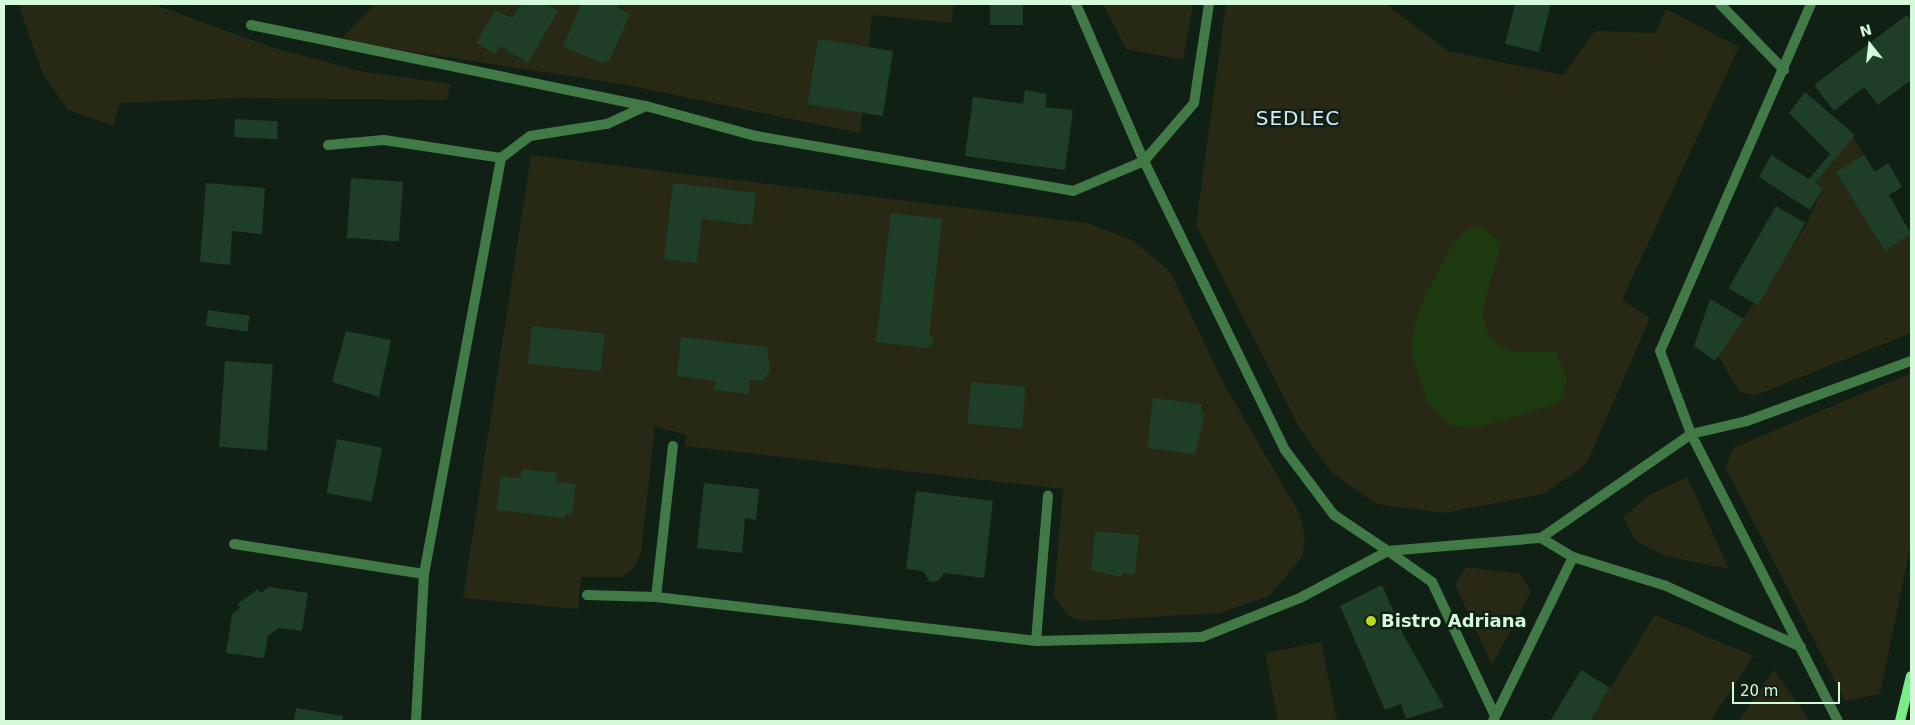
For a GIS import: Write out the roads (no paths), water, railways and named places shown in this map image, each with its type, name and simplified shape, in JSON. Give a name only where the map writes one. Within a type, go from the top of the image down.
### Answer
[{"type":"street","points":[[1076,4],[1144,161],[1285,450],[1334,515],[1432,582],[1493,717]]},
{"type":"street","points":[[251,24],[646,106],[756,136],[1073,191],[1144,161],[1194,103],[1209,4]]},
{"type":"street","points":[[1720,4],[1784,70]]},
{"type":"street","points":[[1811,4],[1784,70],[1660,350],[1691,434],[1838,721]]},
{"type":"street","points":[[416,721],[424,574],[501,158],[530,136],[607,124],[646,106]]},
{"type":"street","points":[[328,145],[384,140],[501,158]]},
{"type":"street","points":[[587,595],[656,597],[1036,641],[1202,637],[1300,598],[1388,551],[1541,538],[1691,434],[1746,421],[1911,360]]},
{"type":"street","points":[[656,597],[673,446]]},
{"type":"street","points":[[1036,641],[1048,495]]},
{"type":"street","points":[[1541,538],[1574,557],[1666,586],[1801,647]]},
{"type":"street","points":[[234,544],[424,574]]},
{"type":"street","points":[[1493,717],[1574,557]]},
{"type":"street","points":[[1900,721],[1911,676]]},
{"type":"place","name":"Bistro Adriana","points":[[1371,621]]},
{"type":"district","name":"SEDLEC","points":[[1298,118]]}]
